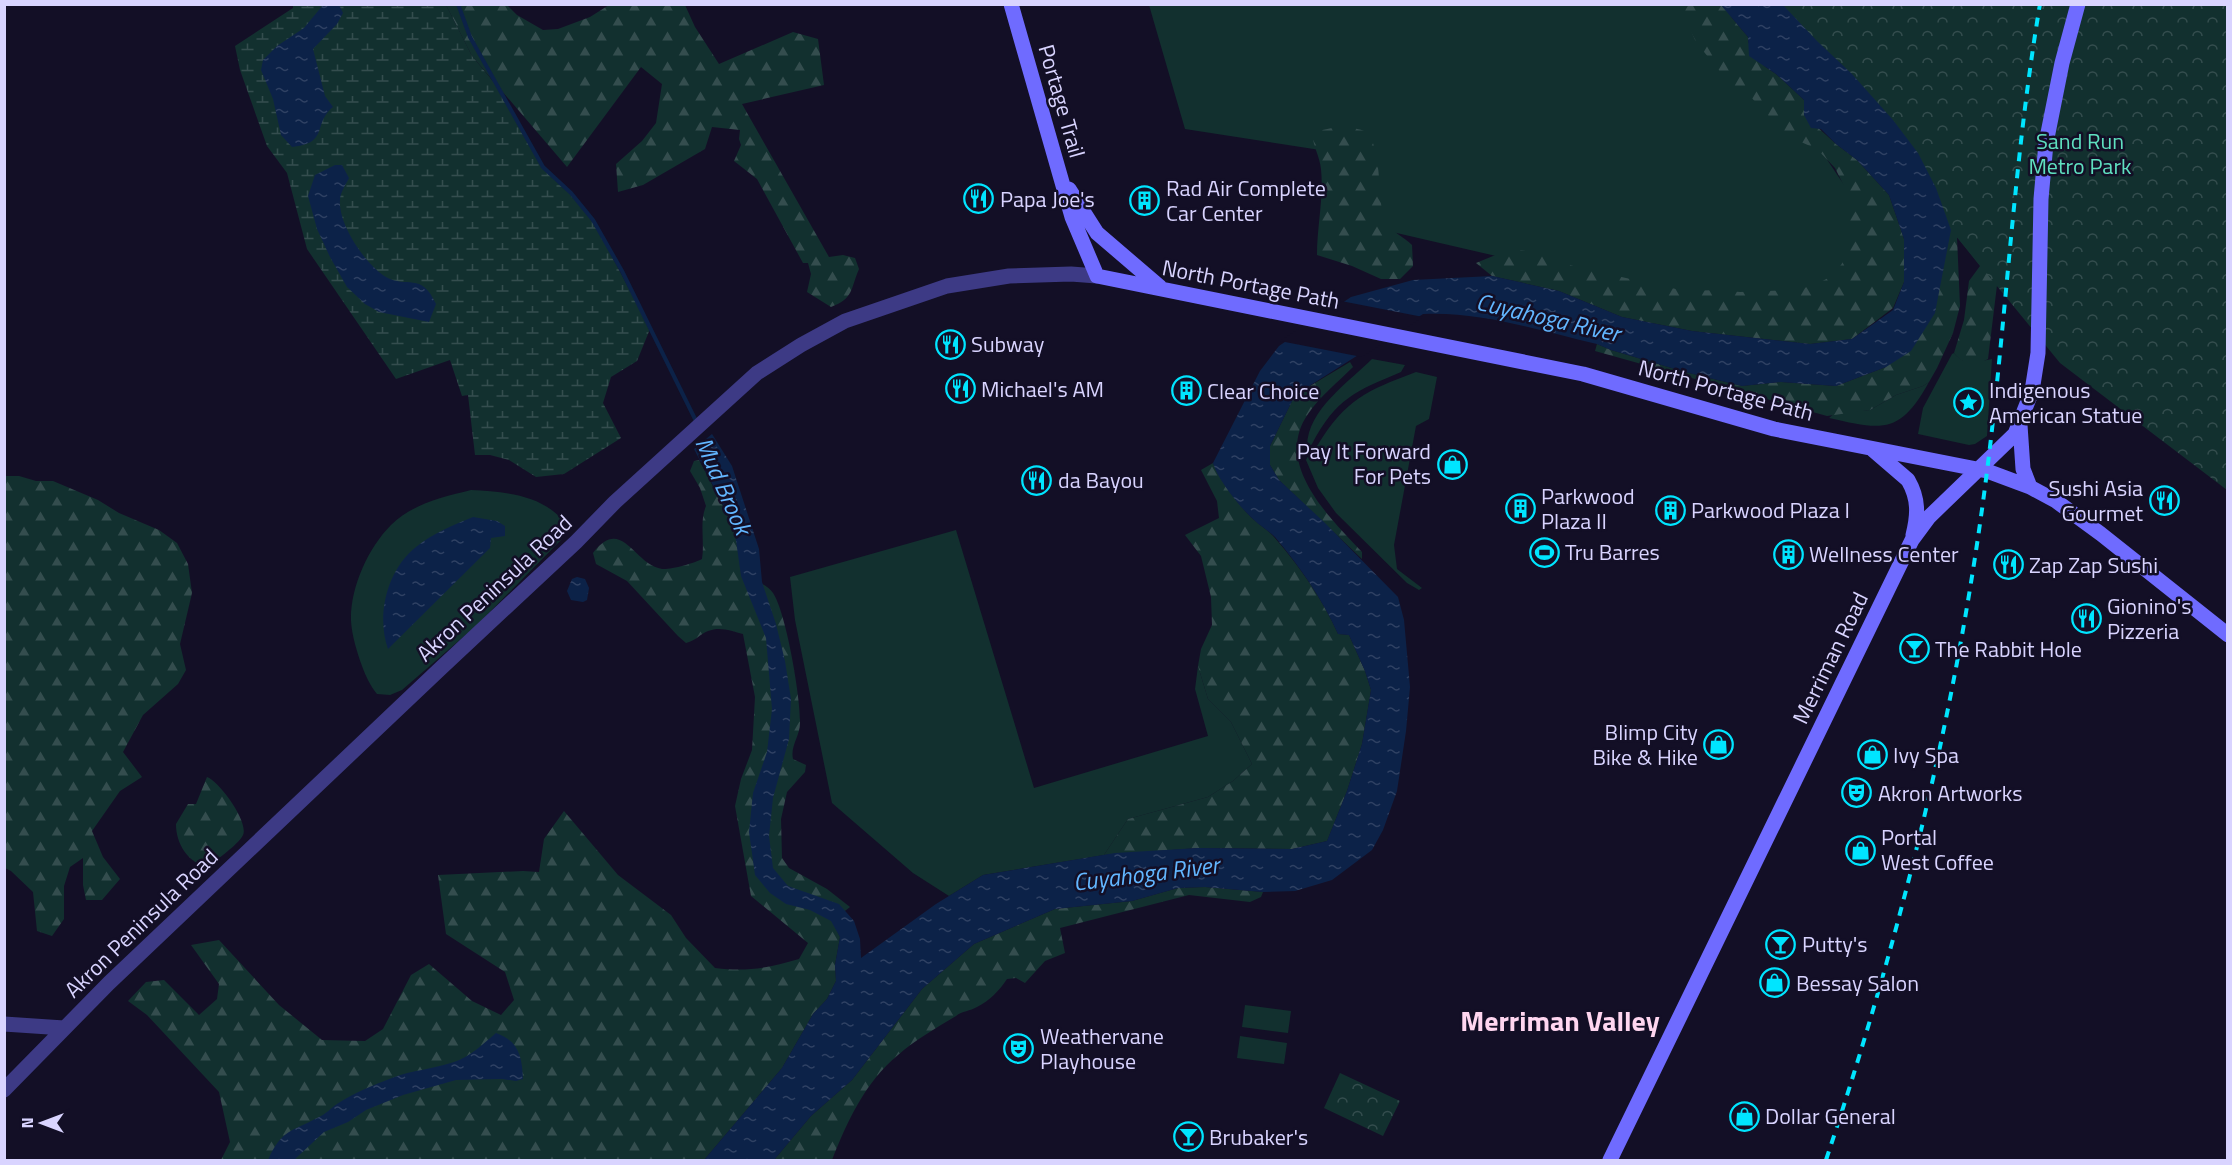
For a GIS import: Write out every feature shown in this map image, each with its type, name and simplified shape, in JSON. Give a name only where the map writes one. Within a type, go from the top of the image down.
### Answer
[{"type":"main road","name":"Portage Trail","points":[[1011,4],[1072,217],[1097,276]]},
{"type":"main road","name":"Merriman Road","points":[[1611,1161],[1912,540],[1929,517],[2015,434],[2020,422],[2032,391],[2038,353],[2040,222],[2046,143],[2062,63],[2078,4]]},
{"type":"main road","points":[[1060,174],[1097,234],[1165,291]]},
{"type":"main road","name":"North Portage Path","points":[[1097,276],[1583,374],[1774,429],[1979,470],[2030,487],[2056,501],[2228,635]]},
{"type":"main road","points":[[2020,422],[2023,469],[2030,487]]},
{"type":"main road","points":[[1869,447],[1908,480],[1918,508],[1912,540]]},
{"type":"street","name":"Akron Peninsula Road","points":[[4,1090],[64,1028],[433,675],[572,546],[615,502],[757,373],[844,321],[947,286],[980,280],[1071,274],[1097,276]]},
{"type":"street","points":[[4,1024],[64,1028]]},
{"type":"green space","points":[[293,5],[446,5],[472,56],[497,86],[543,167],[571,193],[593,220],[650,329],[637,361],[611,377],[603,403],[621,438],[564,474],[536,477],[509,460],[490,455],[475,455],[468,395],[462,396],[450,360],[396,379],[307,249],[287,173],[267,146],[240,70],[235,46],[293,8]]},
{"type":"green space","points":[[446,5],[507,5],[517,15],[543,30],[558,29],[590,17],[609,5],[685,5],[695,27],[719,64],[793,32],[818,39],[824,85],[742,104],[829,257],[843,255],[855,258],[859,269],[848,297],[831,307],[807,292],[811,274],[808,263],[803,263],[757,179],[734,161],[741,145],[740,130],[712,127],[705,149],[643,185],[618,192],[616,164],[642,141],[656,123],[662,84],[641,67],[567,167],[472,56]]},
{"type":"green space","points":[[1149,5],[1723,5],[1896,262],[1799,326],[1336,219],[1346,154],[1185,129]]},
{"type":"green space","points":[[1683,5],[1721,5],[1748,37],[1749,56],[1776,74],[1804,100],[1804,115],[1857,160],[1889,195],[1904,239],[1904,282],[1893,308],[1852,339],[1810,344],[1692,331],[1622,317],[1559,291],[1492,276],[1476,263],[1498,254],[1519,250],[1538,253],[1576,267],[1685,291],[1740,292],[1792,290],[1813,286],[1830,277],[1841,265],[1849,252],[1853,237],[1848,222],[1844,186],[1835,168],[1817,149],[1801,142],[1780,128],[1748,94],[1734,89],[1696,42],[1685,18]]},
{"type":"green space","name":"Sand Run Metro Park","points":[[1752,5],[2227,5],[2227,490],[2060,363],[1951,230]]},
{"type":"green space","points":[[1351,127],[1364,131],[1370,137],[1374,147],[1382,211],[1387,224],[1412,245],[1413,266],[1400,279],[1381,279],[1352,266],[1317,255],[1322,180],[1313,132]]},
{"type":"green space","points":[[1936,188],[1997,285],[1988,359],[1978,363],[1969,363],[1961,360],[1954,353],[1964,320],[1969,281],[1980,266],[1957,237],[1960,306],[1953,333],[1937,368],[1929,382],[1923,386],[1896,395],[1870,410],[1827,416],[1595,351],[1597,344],[1685,372],[1742,386],[1781,382],[1836,386],[1886,367]]},
{"type":"green space","points":[[1954,353],[1967,362],[1992,359],[1987,436],[1975,444],[1969,445],[1918,434],[1923,408]]},
{"type":"green space","points":[[1372,359],[1405,365],[1401,372],[1359,391],[1339,406],[1321,428],[1312,444],[1307,446],[1314,420],[1322,409],[1341,387]]},
{"type":"green space","points":[[1350,362],[1353,367],[1308,414],[1299,433],[1297,452],[1301,471],[1310,489],[1335,523],[1362,552],[1362,559],[1279,480],[1270,465],[1270,446],[1295,395]]},
{"type":"green space","points":[[1416,372],[1437,377],[1429,419],[1416,426],[1394,545],[1397,569],[1422,588],[1419,590],[1407,583],[1336,513],[1318,488],[1306,460],[1338,417],[1359,398],[1370,391]]},
{"type":"green space","points":[[1929,382],[1909,412],[1899,420],[1888,424],[1863,425],[1829,418],[1835,413],[1870,410],[1896,395]]},
{"type":"green space","points":[[699,460],[734,526],[746,575],[768,588],[778,603],[792,656],[800,723],[792,754],[793,759],[806,765],[805,772],[787,792],[781,819],[782,858],[789,868],[827,889],[850,907],[832,921],[840,937],[835,965],[836,981],[827,999],[813,1014],[782,1068],[704,1160],[221,1160],[230,1142],[219,1092],[147,1015],[128,1001],[146,982],[164,980],[199,1015],[217,999],[219,984],[191,945],[219,940],[279,1005],[322,1040],[365,1041],[383,1029],[411,975],[429,964],[472,1001],[501,1015],[514,1000],[505,972],[446,934],[438,875],[539,872],[544,839],[564,811],[618,875],[671,915],[686,938],[715,968],[737,970],[757,968],[799,959],[808,943],[751,896],[735,806],[741,779],[752,750],[755,697],[743,634],[717,629],[705,632],[686,643],[627,581],[596,564],[593,553],[603,543],[612,539],[620,540],[652,566],[662,569],[682,566],[702,559],[703,519],[706,506],[700,488],[690,471],[694,461]]},
{"type":"green space","points":[[1213,463],[1236,500],[1274,537],[1301,571],[1318,595],[1338,634],[1349,635],[1371,690],[1362,744],[1347,791],[1327,841],[1292,849],[1198,848],[1104,855],[1128,819],[1208,797],[1233,781],[1252,764],[1231,722],[1208,699],[1198,666],[1201,649],[1212,625],[1211,597],[1201,556],[1185,535],[1219,518],[1217,501],[1201,470]]},
{"type":"green space","points":[[5,476],[53,481],[159,530],[177,543],[188,564],[192,593],[180,644],[186,670],[178,684],[143,715],[123,752],[142,777],[120,791],[92,831],[103,857],[120,879],[102,900],[86,900],[83,885],[83,858],[70,867],[64,886],[64,919],[52,936],[37,931],[33,892],[5,868]]},
{"type":"green space","points":[[471,490],[522,496],[545,505],[564,522],[562,539],[477,625],[402,690],[390,695],[377,694],[364,670],[355,644],[351,621],[351,608],[362,569],[375,545],[399,518],[428,502]]},
{"type":"green space","points":[[956,530],[1034,788],[1208,736],[1195,689],[1198,666],[1208,699],[1231,722],[1252,764],[1233,781],[1208,797],[1128,819],[1104,855],[983,875],[949,896],[913,873],[832,803],[795,620],[790,577]]},
{"type":"green space","points":[[207,777],[219,786],[232,803],[244,829],[237,843],[208,867],[201,865],[184,852],[178,839],[176,824],[188,804],[196,804]]},
{"type":"green space","points":[[1205,887],[1263,892],[1261,897],[1250,902],[1189,895],[1060,928],[1065,953],[1045,961],[1025,983],[1016,978],[1007,979],[986,1002],[958,1014],[926,1034],[886,1066],[858,1103],[832,1160],[774,1160],[811,1116],[852,1080],[922,989],[974,944],[1055,909],[1132,901],[1178,888]]},
{"type":"green space","points":[[1245,1005],[1291,1011],[1288,1033],[1242,1027]]},
{"type":"green space","points":[[1240,1036],[1287,1043],[1284,1064],[1237,1058]]},
{"type":"green space","points":[[1340,1073],[1400,1101],[1383,1136],[1324,1108]]},
{"type":"water","points":[[323,5],[339,5],[343,13],[337,24],[313,49],[325,96],[333,107],[323,120],[316,137],[304,145],[292,147],[281,135],[273,99],[261,70],[263,60],[277,46],[304,28]]},
{"type":"water","name":"Cuyahoga River","points":[[1721,5],[1783,5],[1852,74],[1893,120],[1918,153],[1936,188],[1951,230],[1935,313],[1911,351],[1886,367],[1836,386],[1781,382],[1742,386],[1685,372],[1597,344],[1511,323],[1467,316],[1423,314],[1295,395],[1270,446],[1270,465],[1279,480],[1398,597],[1404,620],[1410,687],[1406,731],[1397,791],[1383,830],[1372,850],[1332,880],[1295,891],[1263,892],[1205,887],[1178,888],[1132,901],[1055,909],[974,944],[922,989],[852,1080],[811,1116],[774,1160],[704,1160],[782,1068],[813,1014],[827,999],[836,981],[835,965],[840,937],[831,921],[810,910],[786,904],[770,893],[755,875],[749,832],[753,793],[767,752],[772,709],[766,638],[741,576],[734,526],[694,449],[712,434],[732,466],[759,549],[762,582],[785,661],[791,699],[789,739],[773,798],[769,836],[773,868],[788,886],[839,904],[854,921],[860,939],[861,958],[936,904],[983,875],[1115,853],[1198,848],[1292,849],[1327,841],[1347,791],[1362,744],[1371,690],[1349,635],[1338,634],[1318,595],[1302,571],[1275,537],[1248,514],[1236,500],[1224,485],[1213,463],[1260,371],[1279,346],[1351,297],[1413,280],[1492,276],[1559,291],[1622,317],[1692,331],[1810,344],[1852,339],[1893,310],[1904,282],[1904,239],[1889,195],[1857,160],[1821,129],[1811,128],[1804,115],[1804,100],[1776,74],[1749,56],[1748,37]]},
{"type":"water","points":[[335,165],[342,165],[349,178],[340,200],[348,232],[362,254],[386,277],[419,284],[425,288],[436,304],[429,322],[379,312],[365,304],[347,287],[317,229],[308,196],[315,175]]},
{"type":"water","points":[[473,517],[497,521],[505,526],[505,536],[491,538],[490,548],[388,649],[383,622],[384,608],[391,580],[398,568],[406,557],[423,542]]},
{"type":"water","points":[[577,577],[585,579],[589,588],[587,600],[583,602],[571,600],[567,591],[572,579]]},
{"type":"water","points":[[496,1033],[510,1040],[518,1051],[523,1079],[516,1081],[456,1080],[403,1095],[366,1110],[348,1122],[324,1132],[294,1160],[268,1160],[278,1142],[288,1133],[322,1116],[350,1096],[400,1075],[460,1060]]},
{"type":"pier","points":[[1341,301],[1423,317],[1362,357],[1280,341]]},
{"type":"waterway","name":"Mud Brook","points":[[458,4],[470,37],[543,167],[571,193],[593,220],[622,271],[697,423]]},
{"type":"railway","points":[[1826,1160],[1853,1078],[1922,828],[1958,658],[1985,487],[2016,185],[2040,4]]},
{"type":"place","name":"Papa Joe's","points":[[979,199]]},
{"type":"place","name":"Rad Air Complete Car Center","points":[[1145,201]]},
{"type":"place","name":"Subway","points":[[950,344]]},
{"type":"place","name":"Michael's AM","points":[[960,389]]},
{"type":"place","name":"Clear Choice","points":[[1186,391]]},
{"type":"place","name":"Indigenous American Statue","points":[[1968,403]]},
{"type":"place","name":"Pay It Forward For Pets","points":[[1452,464]]},
{"type":"place","name":"da Bayou","points":[[1037,480]]},
{"type":"place","name":"Sushi Asia Gourmet","points":[[2164,501]]},
{"type":"place","name":"Parkwood Plaza II","points":[[1520,509]]},
{"type":"place","name":"Parkwood Plaza I","points":[[1670,510]]},
{"type":"place","name":"Tru Barres","points":[[1544,552]]},
{"type":"place","name":"Wellness Center","points":[[1788,554]]},
{"type":"place","name":"Zap Zap Sushi","points":[[2008,565]]},
{"type":"place","name":"Gionino's Pizzeria","points":[[2086,619]]},
{"type":"place","name":"The Rabbit Hole","points":[[1914,649]]},
{"type":"place","name":"Blimp City Bike & Hike","points":[[1719,745]]},
{"type":"place","name":"Ivy Spa","points":[[1872,755]]},
{"type":"place","name":"Akron Artworks","points":[[1857,793]]},
{"type":"place","name":"Portal West Coffee","points":[[1860,850]]},
{"type":"place","name":"Putty's","points":[[1781,944]]},
{"type":"place","name":"Bessay Salon","points":[[1775,983]]},
{"type":"place","name":"Weathervane Playhouse","points":[[1019,1049]]},
{"type":"place","name":"Dollar General","points":[[1744,1116]]},
{"type":"place","name":"Brubaker's","points":[[1188,1137]]},
{"type":"district","name":"Merriman Valley","points":[[1560,1021]]}]
